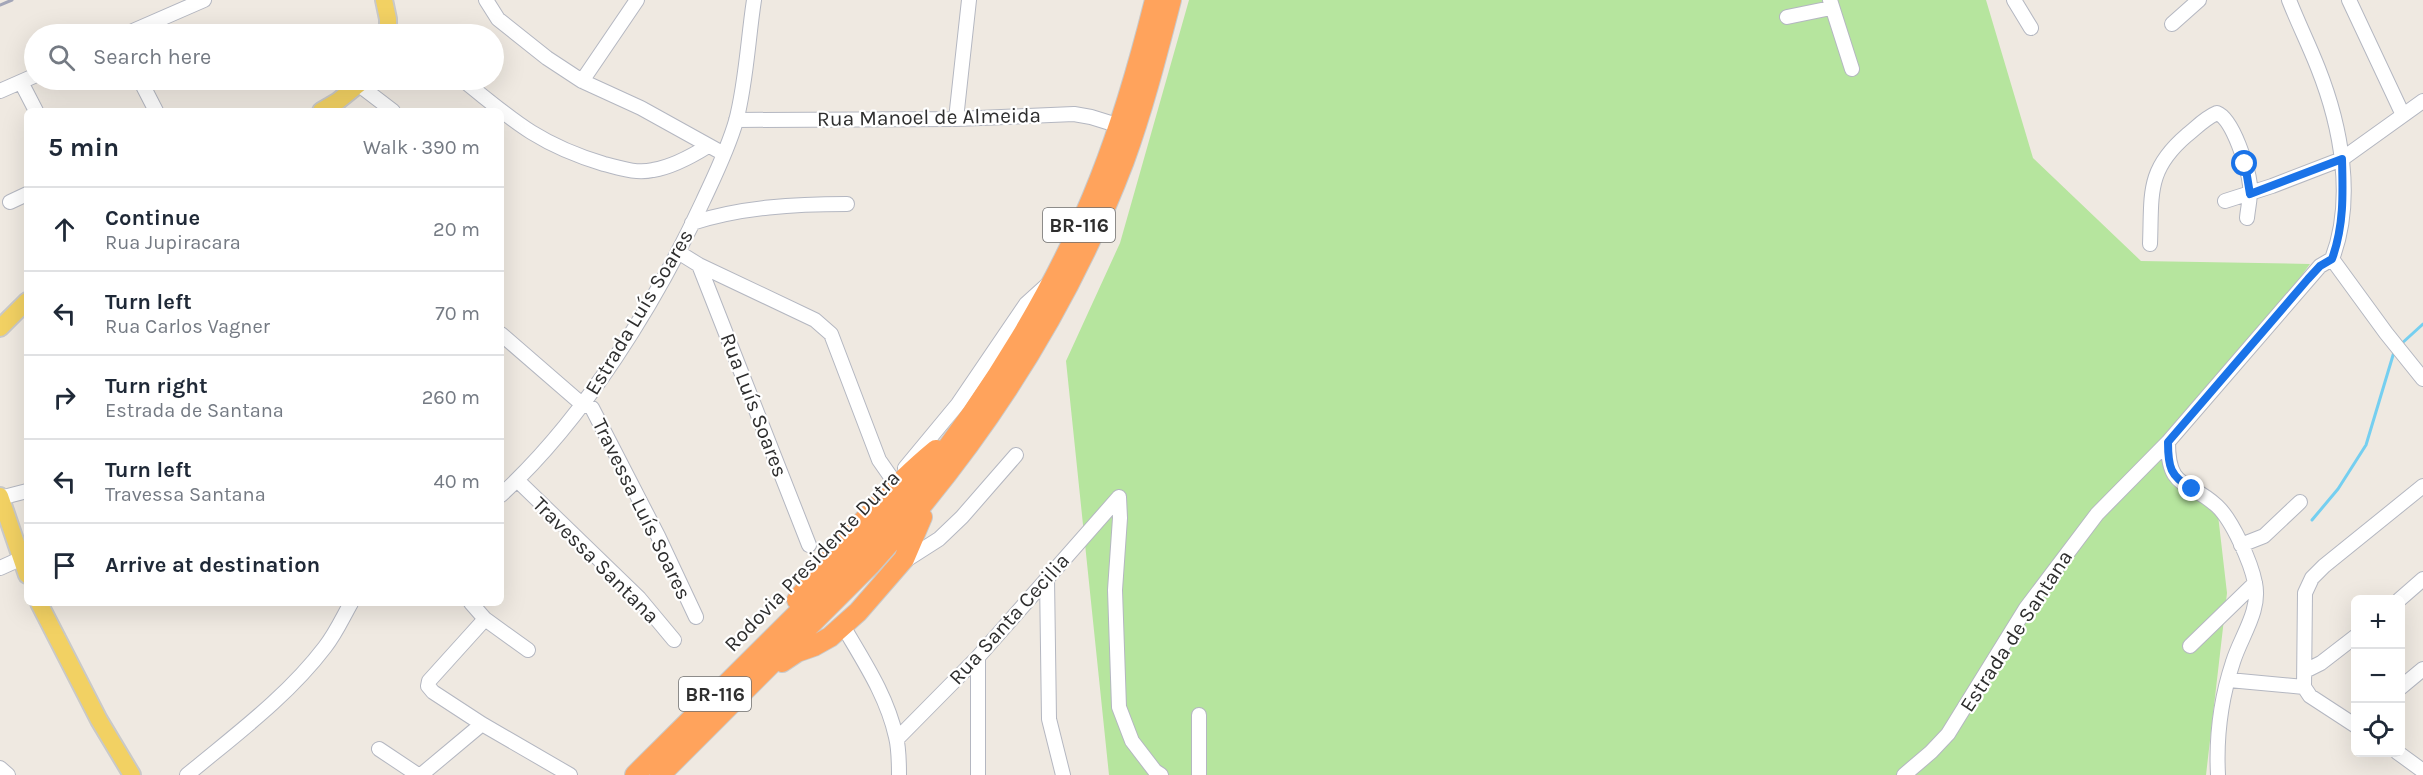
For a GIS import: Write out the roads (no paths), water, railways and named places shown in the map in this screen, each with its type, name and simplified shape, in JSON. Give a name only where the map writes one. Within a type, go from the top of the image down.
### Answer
[{"type":"highway","name":"Rodovia Presidente Dutra","points":[[658,770],[872,540],[919,485],[1008,358],[1051,282],[1100,180],[1119,126],[1155,0]]},
{"type":"highway","name":"Rodovia Presidente Dutra","points":[[635,775],[658,770],[862,573],[900,533],[937,488],[1025,361],[1057,308],[1123,162],[1171,0]]},
{"type":"highway","points":[[658,770],[737,707],[764,677],[786,659],[814,646],[843,626],[899,565],[907,555],[920,520],[1011,392],[1021,376],[1025,361]]},
{"type":"highway","points":[[658,770],[682,715],[780,620],[893,487],[958,431]]},
{"type":"main road","points":[[384,0],[389,24]]},
{"type":"main road","points":[[325,108],[351,90]]},
{"type":"main road","points":[[0,328],[24,304]]},
{"type":"main road","points":[[0,497],[24,568]]},
{"type":"main road","points":[[41,606],[99,720],[132,775]]},
{"type":"street","points":[[149,24],[204,0]]},
{"type":"street","points":[[582,81],[637,0]]},
{"type":"street","name":"Estrada Luís Soares","points":[[504,492],[584,404],[657,291],[678,252],[724,154],[736,120],[754,0]]},
{"type":"street","points":[[957,119],[969,0]]},
{"type":"street","points":[[2014,0],[2031,28]]},
{"type":"street","points":[[2172,24],[2199,0]]},
{"type":"street","points":[[2289,0],[2303,38],[2318,68],[2342,159],[2341,230],[2332,259],[2392,341],[2423,378]]},
{"type":"street","points":[[2349,0],[2403,115]]},
{"type":"street","points":[[491,3],[514,33],[582,81],[641,108],[724,154]]},
{"type":"street","points":[[1787,17],[1831,4],[1852,69]]},
{"type":"street","points":[[0,91],[24,81]]},
{"type":"street","points":[[21,82],[24,88]]},
{"type":"street","points":[[25,90],[34,108]]},
{"type":"street","points":[[145,90],[154,108]]},
{"type":"street","points":[[371,90],[390,108]]},
{"type":"street","points":[[476,90],[498,108]]},
{"type":"street","points":[[2225,201],[2250,194],[2342,159],[2422,103]]},
{"type":"street","points":[[504,113],[531,134],[572,154],[624,170],[654,170],[697,153],[708,146]]},
{"type":"street","name":"Rua Manoel de Almeida","points":[[736,120],[957,119],[1074,114],[1119,126]]},
{"type":"street","points":[[2150,244],[2153,186],[2161,162],[2174,147],[2209,117],[2220,114],[2233,133],[2245,164],[2250,194],[2247,218]]},
{"type":"street","points":[[10,202],[24,195]]},
{"type":"street","points":[[692,223],[712,217],[799,204],[847,204]]},
{"type":"street","points":[[678,252],[699,265],[825,327],[831,334],[879,460],[893,487],[958,404],[1026,304],[1039,290],[1051,282]]},
{"type":"street","name":"Estrada de Santana","points":[[1904,775],[1948,734],[2026,608],[2056,565],[2097,514],[2168,442],[2308,279],[2320,266],[2332,259]]},
{"type":"street","name":"Rua Luís Soares","points":[[699,265],[809,545]]},
{"type":"street","name":"Travessa Luís Soares","points":[[504,341],[592,408],[696,617]]},
{"type":"street","points":[[2168,442],[2169,463],[2174,476]]},
{"type":"street","points":[[899,565],[939,539],[962,517],[1016,455]]},
{"type":"street","points":[[2143,468],[2174,476],[2217,506],[2229,520],[2255,583],[2253,612],[2233,661],[2221,711],[2218,775]]},
{"type":"street","name":"Travessa Santana","points":[[517,480],[639,598],[674,640]]},
{"type":"street","points":[[2351,722],[2310,696],[2304,687],[2305,593],[2312,578],[2423,486]]},
{"type":"street","points":[[0,497],[24,492]]},
{"type":"street","name":"Rua Santa Cecilia","points":[[897,739],[978,657],[1119,497],[1116,590],[1119,707],[1132,741],[1155,771],[1161,775]]},
{"type":"street","points":[[2241,545],[2264,536],[2300,502]]},
{"type":"street","points":[[0,568],[20,559]]},
{"type":"street","points":[[1047,578],[1049,719],[1064,775]]},
{"type":"street","points":[[2405,595],[2423,579]]},
{"type":"street","points":[[2190,646],[2255,583]]},
{"type":"street","points":[[187,775],[258,716],[310,666],[327,644],[349,606]]},
{"type":"street","points":[[474,606],[485,619],[528,650]]},
{"type":"street","points":[[485,619],[429,681],[428,686],[433,692],[482,724],[569,774]]},
{"type":"street","points":[[843,626],[881,690],[897,739],[899,775]]},
{"type":"street","points":[[2305,672],[2351,639]]},
{"type":"street","points":[[978,657],[978,775]]},
{"type":"street","points":[[2405,684],[2423,669]]},
{"type":"street","points":[[2229,680],[2304,687]]},
{"type":"street","points":[[1199,715],[1199,775]]},
{"type":"street","points":[[379,749],[420,775],[482,724]]},
{"type":"street","points":[[2405,757],[2420,764]]},
{"type":"street","points":[[0,768],[8,775]]},
{"type":"waterway","points":[[2400,345],[2423,324]]},
{"type":"waterway","points":[[2312,520],[2338,489],[2366,445],[2394,352]]},
{"type":"railway","points":[[0,5],[12,0]]}]
